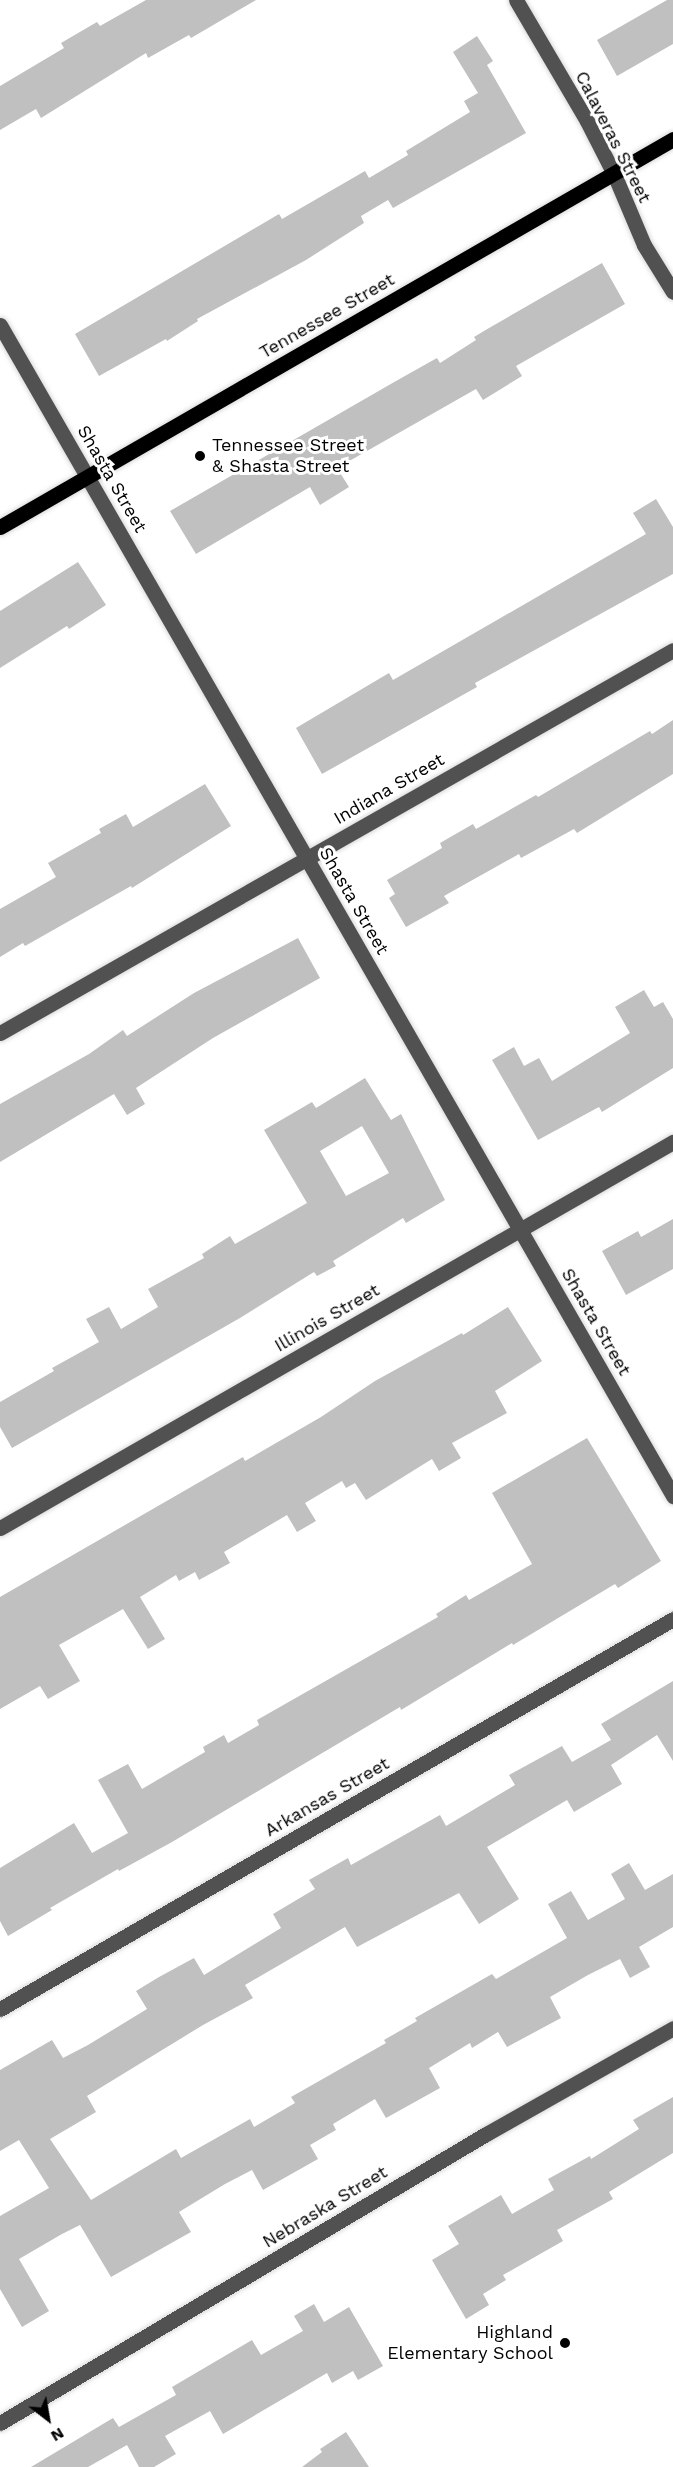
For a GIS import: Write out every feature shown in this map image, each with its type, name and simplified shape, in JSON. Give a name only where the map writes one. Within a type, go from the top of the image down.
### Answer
[{"type":"main road","name":"Tennessee Street","points":[[0,527],[673,139]]},
{"type":"street","name":"Calaveras Street","points":[[516,0],[587,121],[614,174],[644,245],[673,292]]},
{"type":"street","name":"Shasta Street","points":[[0,325],[673,1496]]},
{"type":"street","name":"Indiana Street","points":[[0,1033],[673,650]]},
{"type":"street","name":"Illinois Street","points":[[0,1528],[673,1142]]},
{"type":"street","name":"Arkansas Street","points":[[0,2009],[673,1619]]},
{"type":"street","name":"Nebraska Street","points":[[0,2423],[486,2134],[673,2028]]},
{"type":"building","points":[[146,0],[256,0],[191,38],[189,35],[148,58],[146,53],[41,118],[36,109],[0,130],[0,86],[64,48],[61,43],[97,22],[100,26]]},
{"type":"building","points":[[667,0],[673,0],[673,44],[617,76],[597,40]]},
{"type":"building","points":[[477,36],[493,61],[487,65],[526,133],[393,208],[388,200],[361,216],[364,223],[306,260],[197,319],[198,321],[167,341],[166,339],[99,376],[75,334],[279,214],[282,219],[365,171],[369,178],[408,155],[406,151],[470,112],[464,101],[478,93],[453,52]]},
{"type":"building","points":[[602,263],[625,304],[516,366],[522,376],[483,400],[476,389],[337,468],[349,487],[320,505],[310,487],[196,554],[170,511],[437,358],[440,363],[476,340],[474,337]]},
{"type":"building","points":[[656,499],[673,527],[673,574],[475,683],[477,687],[322,774],[296,728],[389,673],[393,680],[646,534],[633,513]]},
{"type":"building","points":[[78,562],[106,605],[69,629],[67,626],[0,668],[0,611]]},
{"type":"building","points":[[673,720],[673,774],[577,833],[574,829],[521,858],[519,854],[444,896],[449,903],[406,927],[389,898],[395,894],[387,880],[442,848],[440,843],[473,824],[476,829],[536,795],[538,797],[650,731],[652,734]]},
{"type":"building","points":[[205,784],[231,826],[132,888],[131,886],[25,946],[23,943],[0,957],[0,909],[56,877],[48,863],[101,833],[99,829],[126,814],[133,827]]},
{"type":"building","points":[[298,938],[320,978],[213,1038],[136,1088],[145,1104],[127,1115],[114,1094],[0,1162],[0,1104],[89,1054],[123,1030],[127,1036],[194,993]]},
{"type":"building","points":[[644,990],[654,1007],[663,1002],[673,1019],[673,1068],[602,1112],[599,1107],[538,1140],[492,1060],[514,1047],[524,1066],[539,1058],[552,1081],[630,1033],[615,1007]]},
{"type":"building","points":[[365,1078],[391,1120],[401,1114],[445,1200],[406,1223],[403,1218],[333,1261],[336,1266],[317,1276],[314,1272],[240,1318],[12,1448],[0,1427],[0,1402],[54,1371],[52,1368],[99,1342],[86,1319],[109,1307],[121,1329],[158,1307],[148,1289],[204,1258],[202,1254],[230,1236],[235,1244],[307,1203],[264,1130],[312,1102],[316,1108]],"holes":[[[362,1126],[389,1173],[346,1196],[320,1151]]]},
{"type":"building","points":[[673,1219],[673,1269],[626,1295],[602,1251],[638,1231],[641,1237]]},
{"type":"building","points":[[508,1307],[542,1361],[495,1391],[507,1413],[452,1443],[461,1458],[439,1471],[432,1459],[366,1500],[355,1483],[346,1488],[342,1481],[305,1503],[316,1521],[297,1532],[287,1515],[224,1552],[230,1563],[199,1580],[195,1572],[179,1581],[176,1575],[140,1597],[165,1639],[148,1649],[123,1609],[59,1645],[80,1681],[48,1699],[40,1686],[0,1709],[0,1597],[243,1457],[245,1461],[321,1417],[375,1381],[462,1333],[463,1335]]},
{"type":"building","points":[[587,1438],[661,1561],[618,1588],[615,1584],[513,1645],[512,1643],[401,1710],[400,1707],[172,1842],[119,1871],[118,1869],[50,1908],[52,1910],[8,1936],[0,1921],[0,1868],[74,1823],[92,1853],[128,1833],[98,1780],[128,1764],[142,1789],[205,1752],[203,1747],[224,1735],[228,1743],[259,1725],[257,1720],[438,1617],[436,1614],[466,1595],[469,1600],[532,1564],[492,1493]]},
{"type":"building","points":[[673,1681],[673,1761],[657,1735],[611,1765],[622,1784],[574,1812],[567,1800],[487,1847],[519,1899],[479,1924],[459,1893],[357,1947],[345,1927],[245,1985],[253,1998],[203,2025],[87,2096],[96,2112],[50,2139],[91,2200],[176,2149],[181,2158],[250,2119],[254,2127],[295,2103],[291,2097],[386,2043],[384,2040],[417,2021],[415,2018],[492,1974],[496,1979],[567,1938],[548,1904],[571,1891],[588,1920],[625,1899],[611,1874],[629,1863],[645,1890],[673,1874],[673,1927],[639,1947],[650,1967],[630,1978],[620,1959],[588,1975],[550,1997],[561,2018],[507,2047],[498,2032],[472,2048],[470,2043],[429,2068],[440,2088],[386,2118],[375,2099],[333,2124],[336,2130],[310,2145],[318,2159],[263,2190],[252,2170],[225,2184],[179,2212],[191,2232],[111,2277],[80,2225],[62,2234],[19,2259],[49,2311],[22,2327],[0,2289],[0,2216],[49,2188],[19,2140],[0,2151],[0,2070],[52,2040],[63,2058],[88,2045],[147,2009],[136,1991],[159,1977],[194,1958],[204,1975],[281,1928],[273,1914],[315,1889],[309,1880],[348,1858],[351,1865],[440,1815],[446,1826],[515,1785],[509,1775],[562,1746],[572,1762],[611,1740],[601,1724]]},
{"type":"building","points":[[673,2097],[673,2153],[609,2192],[613,2199],[557,2230],[563,2241],[503,2275],[506,2280],[483,2294],[489,2305],[466,2319],[432,2260],[459,2244],[448,2226],[501,2195],[512,2214],[554,2190],[548,2179],[590,2156],[591,2159],[639,2129],[633,2120]]},
{"type":"building","points":[[314,2304],[324,2322],[349,2307],[383,2366],[358,2380],[353,2371],[332,2383],[327,2373],[223,2434],[210,2411],[165,2436],[176,2454],[154,2467],[139,2467],[127,2445],[88,2467],[31,2467],[113,2418],[119,2427],[176,2395],[172,2387],[252,2340],[261,2355],[303,2331],[294,2316]]},
{"type":"building","points":[[346,2432],[369,2467],[302,2467],[322,2452],[320,2449]]},
{"type":"place","name":"Tennessee Street & Shasta Street","points":[[200,456]]},
{"type":"place","name":"Highland Elementary School","points":[[565,2343]]}]
